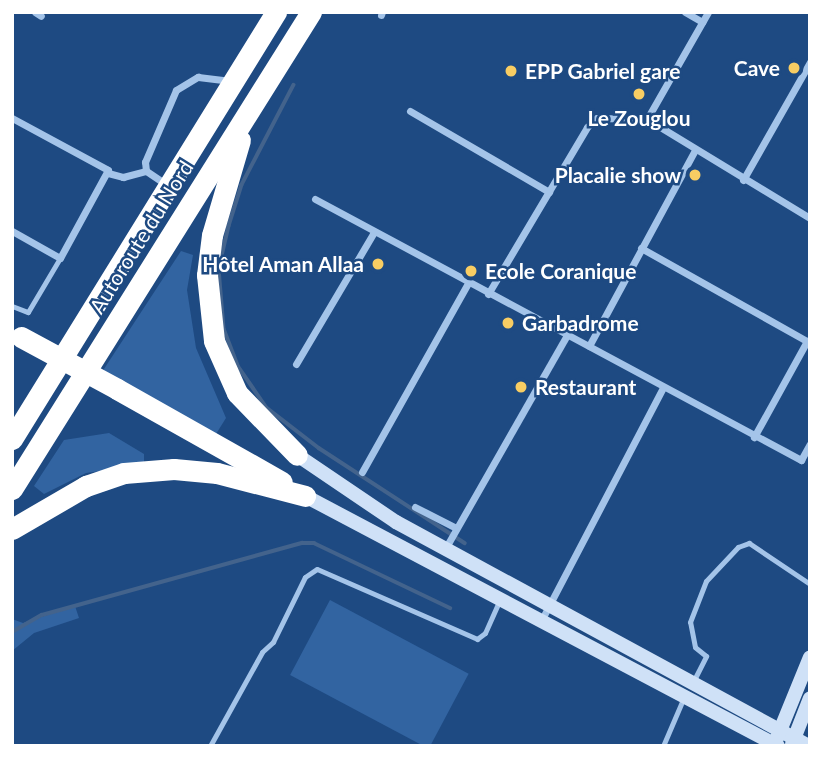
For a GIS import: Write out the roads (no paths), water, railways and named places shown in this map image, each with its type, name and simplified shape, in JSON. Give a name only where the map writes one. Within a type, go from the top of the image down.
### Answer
[{"type":"highway","name":"Autoroute du Nord","points":[[12,439],[276,12]]},
{"type":"highway","name":"Autoroute du Nord","points":[[12,489],[311,12]]},
{"type":"highway","points":[[249,111],[212,235],[208,308],[214,341],[237,393],[297,455]]},
{"type":"highway","points":[[17,335],[117,388],[305,496]]},
{"type":"highway","points":[[12,417],[49,376]]},
{"type":"highway","points":[[12,529],[86,486],[124,473],[174,469],[217,473],[305,496]]},
{"type":"main road","points":[[297,455],[777,741],[809,746]]},
{"type":"main road","points":[[305,496],[541,621],[688,690]]},
{"type":"main road","points":[[777,741],[810,657]]},
{"type":"main road","points":[[793,742],[810,698]]},
{"type":"street","points":[[685,12],[702,22]]},
{"type":"street","points":[[646,119],[708,12]]},
{"type":"street","points":[[743,180],[810,62]]},
{"type":"street","points":[[146,171],[145,162],[176,90],[198,77],[233,81]]},
{"type":"street","points":[[410,111],[549,192]]},
{"type":"street","points":[[12,118],[106,167],[108,173],[60,258],[12,231]]},
{"type":"street","points":[[488,294],[587,127],[597,118],[646,119],[810,218]]},
{"type":"street","points":[[589,346],[695,150]]},
{"type":"street","points":[[108,173],[123,177],[146,171],[167,185]]},
{"type":"street","points":[[315,199],[754,437],[801,460],[810,444]]},
{"type":"street","points":[[296,363],[374,232]]},
{"type":"street","points":[[641,248],[807,341],[754,437]]},
{"type":"street","points":[[362,472],[468,283]]},
{"type":"street","points":[[447,546],[567,335]]},
{"type":"street","points":[[541,621],[663,388]]},
{"type":"street","points":[[415,507],[456,530]]},
{"type":"lane","points":[[12,306],[28,312],[60,258]]},
{"type":"lane","points":[[663,746],[706,656],[695,647],[690,622],[706,581],[738,547],[749,543],[810,584]]},
{"type":"lane","points":[[210,746],[262,652],[273,642],[305,577],[317,569],[477,639],[485,634],[500,599]]},
{"type":"waterway","points":[[294,85],[242,185],[229,226],[219,269],[224,329],[238,366],[267,408],[319,448],[465,543]]},
{"type":"waterway","points":[[12,632],[42,615],[302,543],[314,543],[450,608]]},
{"type":"place","name":"Cave","points":[[794,68]]},
{"type":"place","name":"EPP Gabriel gare","points":[[511,71]]},
{"type":"place","name":"Le Zouglou","points":[[639,94]]},
{"type":"place","name":"Placalie show","points":[[695,175]]},
{"type":"place","name":"Hôtel Aman Allaa","points":[[378,264]]},
{"type":"place","name":"Ecole Coranique","points":[[471,271]]},
{"type":"place","name":"Garbadrome","points":[[508,323]]},
{"type":"place","name":"Restaurant","points":[[521,387]]}]
